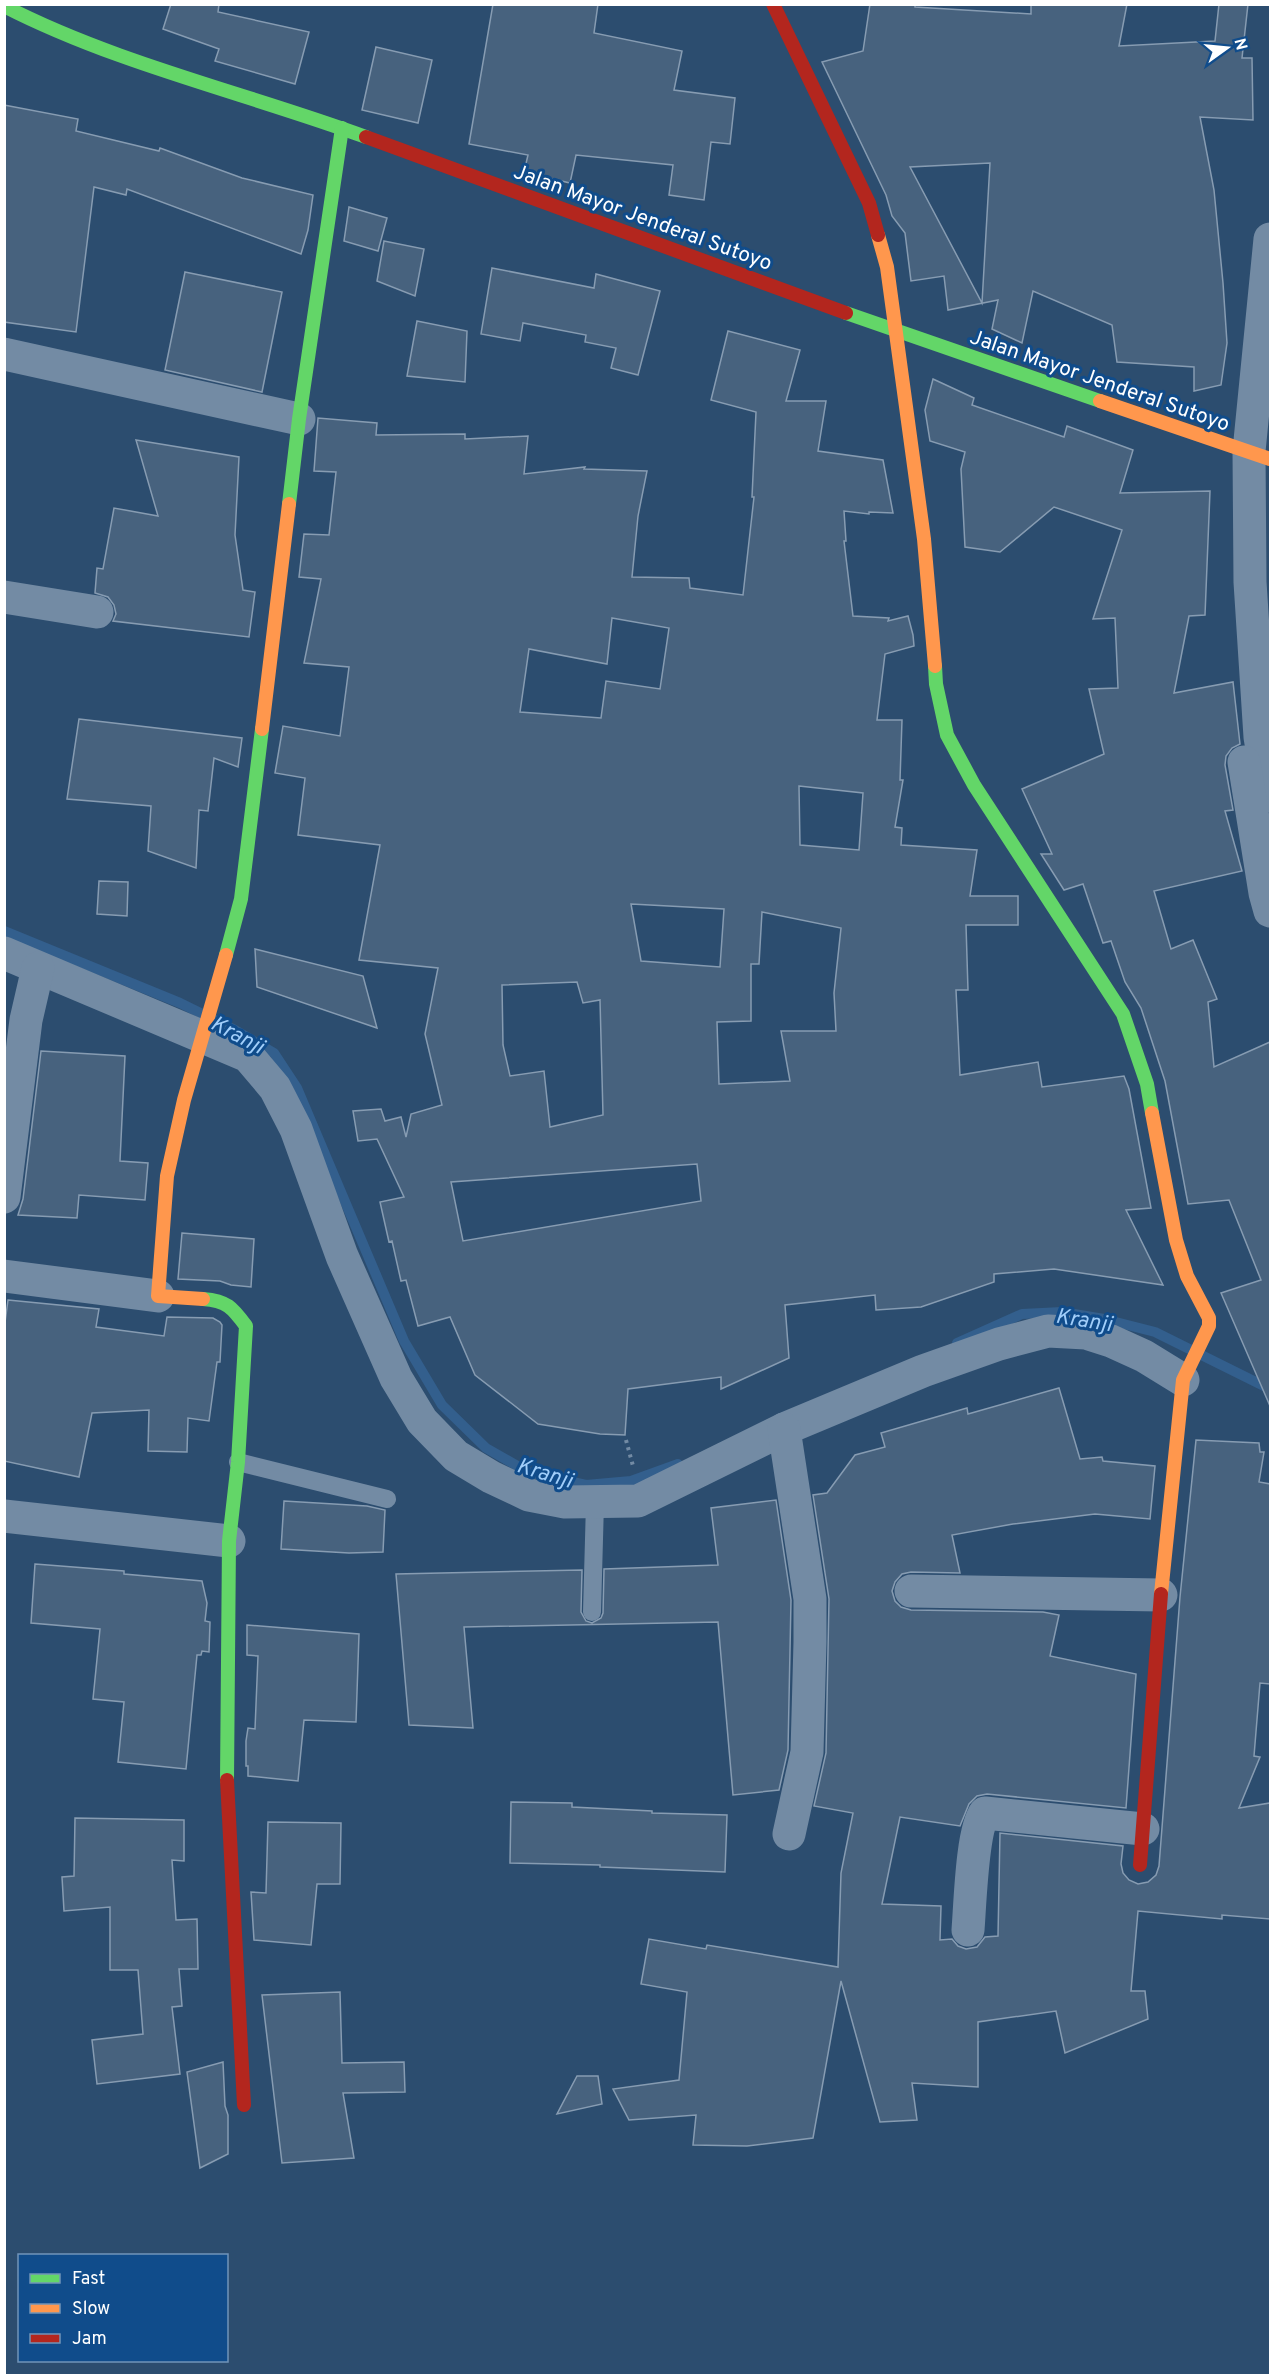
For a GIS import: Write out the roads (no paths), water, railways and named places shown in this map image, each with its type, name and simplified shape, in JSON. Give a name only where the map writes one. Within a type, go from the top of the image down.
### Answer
[{"type":"street","points":[[773,4],[869,203],[887,267],[924,539],[936,684],[947,735],[974,785],[1123,1014],[1147,1084],[1176,1240],[1187,1276],[1209,1318],[1209,1326],[1185,1376],[1161,1594],[1140,1865]]},
{"type":"street","name":"Jalan Mayor Jenderal Sutoyo","points":[[4,6],[47,28],[238,95],[342,128],[896,332],[1248,451]]},
{"type":"street","points":[[158,1296],[167,1176],[184,1100],[241,899],[299,419],[342,128]]},
{"type":"street","points":[[1270,239],[1248,451],[1227,585],[1241,740],[1263,881],[1270,911]]},
{"type":"street","points":[[4,354],[299,419]]},
{"type":"street","points":[[1248,451],[1250,582],[1260,737],[1270,795]]},
{"type":"street","points":[[4,597],[97,612]]},
{"type":"street","points":[[4,953],[38,968],[206,1027],[248,1056],[275,1088],[296,1129],[342,1256],[396,1377],[422,1421],[456,1456],[490,1477],[529,1495],[565,1502],[638,1501],[784,1429],[923,1371],[999,1344],[1048,1330],[1086,1333],[1111,1341],[1185,1376]]},
{"type":"street","points":[[4,1197],[26,1020],[38,968]]},
{"type":"street","points":[[4,1276],[158,1296],[219,1300],[233,1308],[246,1326],[238,1462],[229,1541],[227,1785],[244,2105]]},
{"type":"street","points":[[784,1429],[810,1599],[807,1752],[789,1834]]},
{"type":"street","points":[[4,1516],[229,1541]]},
{"type":"street","points":[[911,1591],[1161,1594]]},
{"type":"street","points":[[968,1930],[977,1836],[980,1819],[985,1814],[1143,1829]]},
{"type":"lane","points":[[238,1462],[387,1499]]},
{"type":"lane","points":[[592,1612],[595,1503]]},
{"type":"waterway","name":"Kranji","points":[[4,931],[180,1003],[235,1030],[274,1053],[297,1088],[404,1341],[442,1405],[486,1448],[528,1472],[586,1485],[631,1481],[678,1464]]},
{"type":"waterway","name":"Kranji","points":[[957,1343],[1022,1314],[1062,1312],[1104,1319],[1155,1332],[1270,1389]]}]
